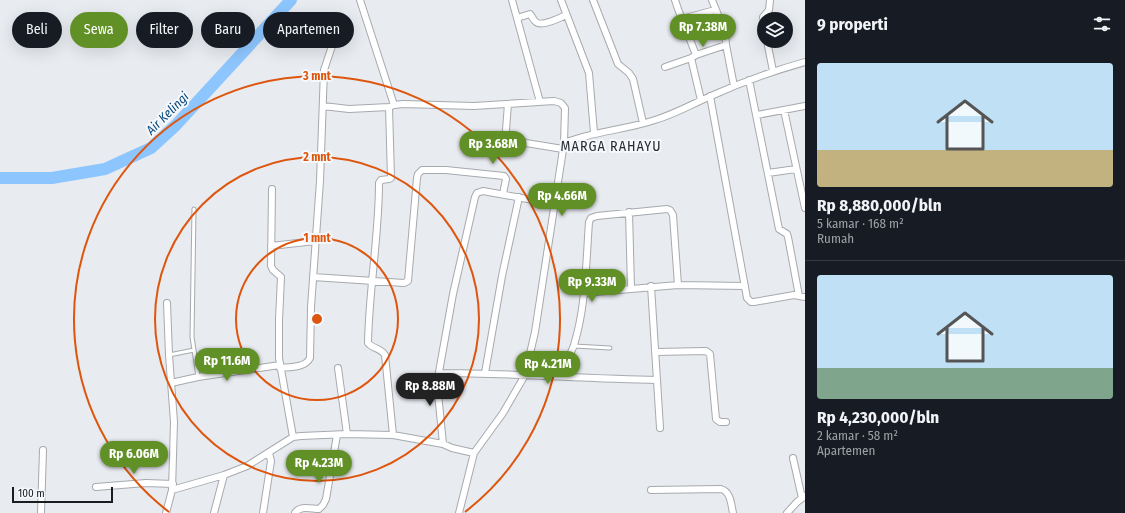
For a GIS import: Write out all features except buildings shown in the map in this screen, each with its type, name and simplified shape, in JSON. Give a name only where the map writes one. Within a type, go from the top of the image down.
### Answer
[{"type":"street","points":[[360,0],[392,106],[391,178],[388,180],[381,180],[380,182],[379,207],[371,282],[368,343],[370,346],[382,351],[385,355],[393,435]]},
{"type":"street","points":[[512,0],[540,102]]},
{"type":"street","points":[[561,0],[589,74],[594,133]]},
{"type":"street","points":[[593,0],[618,64],[629,73],[633,79],[643,123]]},
{"type":"street","points":[[675,0],[694,56],[701,100]]},
{"type":"street","points":[[712,0],[725,32],[734,86]]},
{"type":"street","points":[[768,12],[770,0]]},
{"type":"street","points":[[682,19],[715,10]]},
{"type":"street","points":[[517,18],[530,14],[535,22],[544,24],[566,15]]},
{"type":"street","points":[[665,67],[726,45]]},
{"type":"street","points":[[172,383],[198,377],[280,366],[302,365],[306,364],[310,358],[311,307],[320,181],[324,70],[331,48]]},
{"type":"street","points":[[768,48],[773,71]]},
{"type":"street","points":[[508,104],[507,134],[526,143],[564,146],[594,133],[643,123],[674,114],[701,100],[749,80],[773,71],[805,62]]},
{"type":"street","points":[[710,96],[748,298],[751,302],[802,296],[787,234],[779,229],[749,80]]},
{"type":"street","points":[[323,106],[349,109],[392,106],[474,106],[554,101],[564,105],[564,146],[535,332],[526,375],[503,413],[474,453],[459,513]]},
{"type":"street","points":[[757,115],[805,106]]},
{"type":"street","points":[[784,110],[796,169],[802,183],[805,208]]},
{"type":"street","points":[[313,277],[404,283],[409,279],[417,178],[419,172],[426,169],[504,176],[506,179],[502,194]]},
{"type":"street","points":[[768,173],[796,169]]},
{"type":"street","points":[[272,189],[272,268],[281,277],[279,320],[280,366],[294,437]]},
{"type":"street","points":[[443,444],[438,383],[453,294],[475,197],[480,191],[555,204]]},
{"type":"street","points":[[485,373],[502,276],[519,197]]},
{"type":"street","points":[[559,376],[574,346],[584,293],[590,219],[597,216],[629,212],[667,209],[672,212],[678,285]]},
{"type":"street","points":[[629,212],[631,288]]},
{"type":"street","points":[[271,246],[315,241]]},
{"type":"street","points":[[584,293],[651,286],[745,286]]},
{"type":"street","points":[[651,286],[660,428]]},
{"type":"street","points":[[166,513],[172,487],[174,422],[167,303]]},
{"type":"street","points":[[655,352],[708,352],[710,354],[716,419],[720,422],[726,422]]},
{"type":"street","points":[[338,368],[347,434]]},
{"type":"street","points":[[440,373],[485,373],[599,379],[657,380]]},
{"type":"street","points":[[96,486],[146,483],[172,487],[224,475],[247,466],[294,437],[347,434],[393,435],[443,444],[452,448],[474,453]]},
{"type":"street","points":[[295,513],[296,510],[301,508],[319,509],[323,505],[326,499],[337,435]]},
{"type":"street","points":[[41,513],[43,450]]},
{"type":"street","points":[[263,513],[271,461],[269,453]]},
{"type":"street","points":[[787,513],[803,497],[793,458]]},
{"type":"street","points":[[214,513],[224,475]]},
{"type":"street","points":[[651,490],[721,489],[727,492],[733,513]]},
{"type":"lane","points":[[194,209],[192,337],[198,377]]},
{"type":"lane","points":[[574,346],[610,348]]},
{"type":"lane","points":[[169,355],[194,350]]},
{"type":"waterway","name":"Air Kelingi","points":[[0,178],[52,178],[105,169],[151,148],[176,125],[291,0]]},
{"type":"district","name":"MARGA RAHAYU","points":[[611,146]]}]
